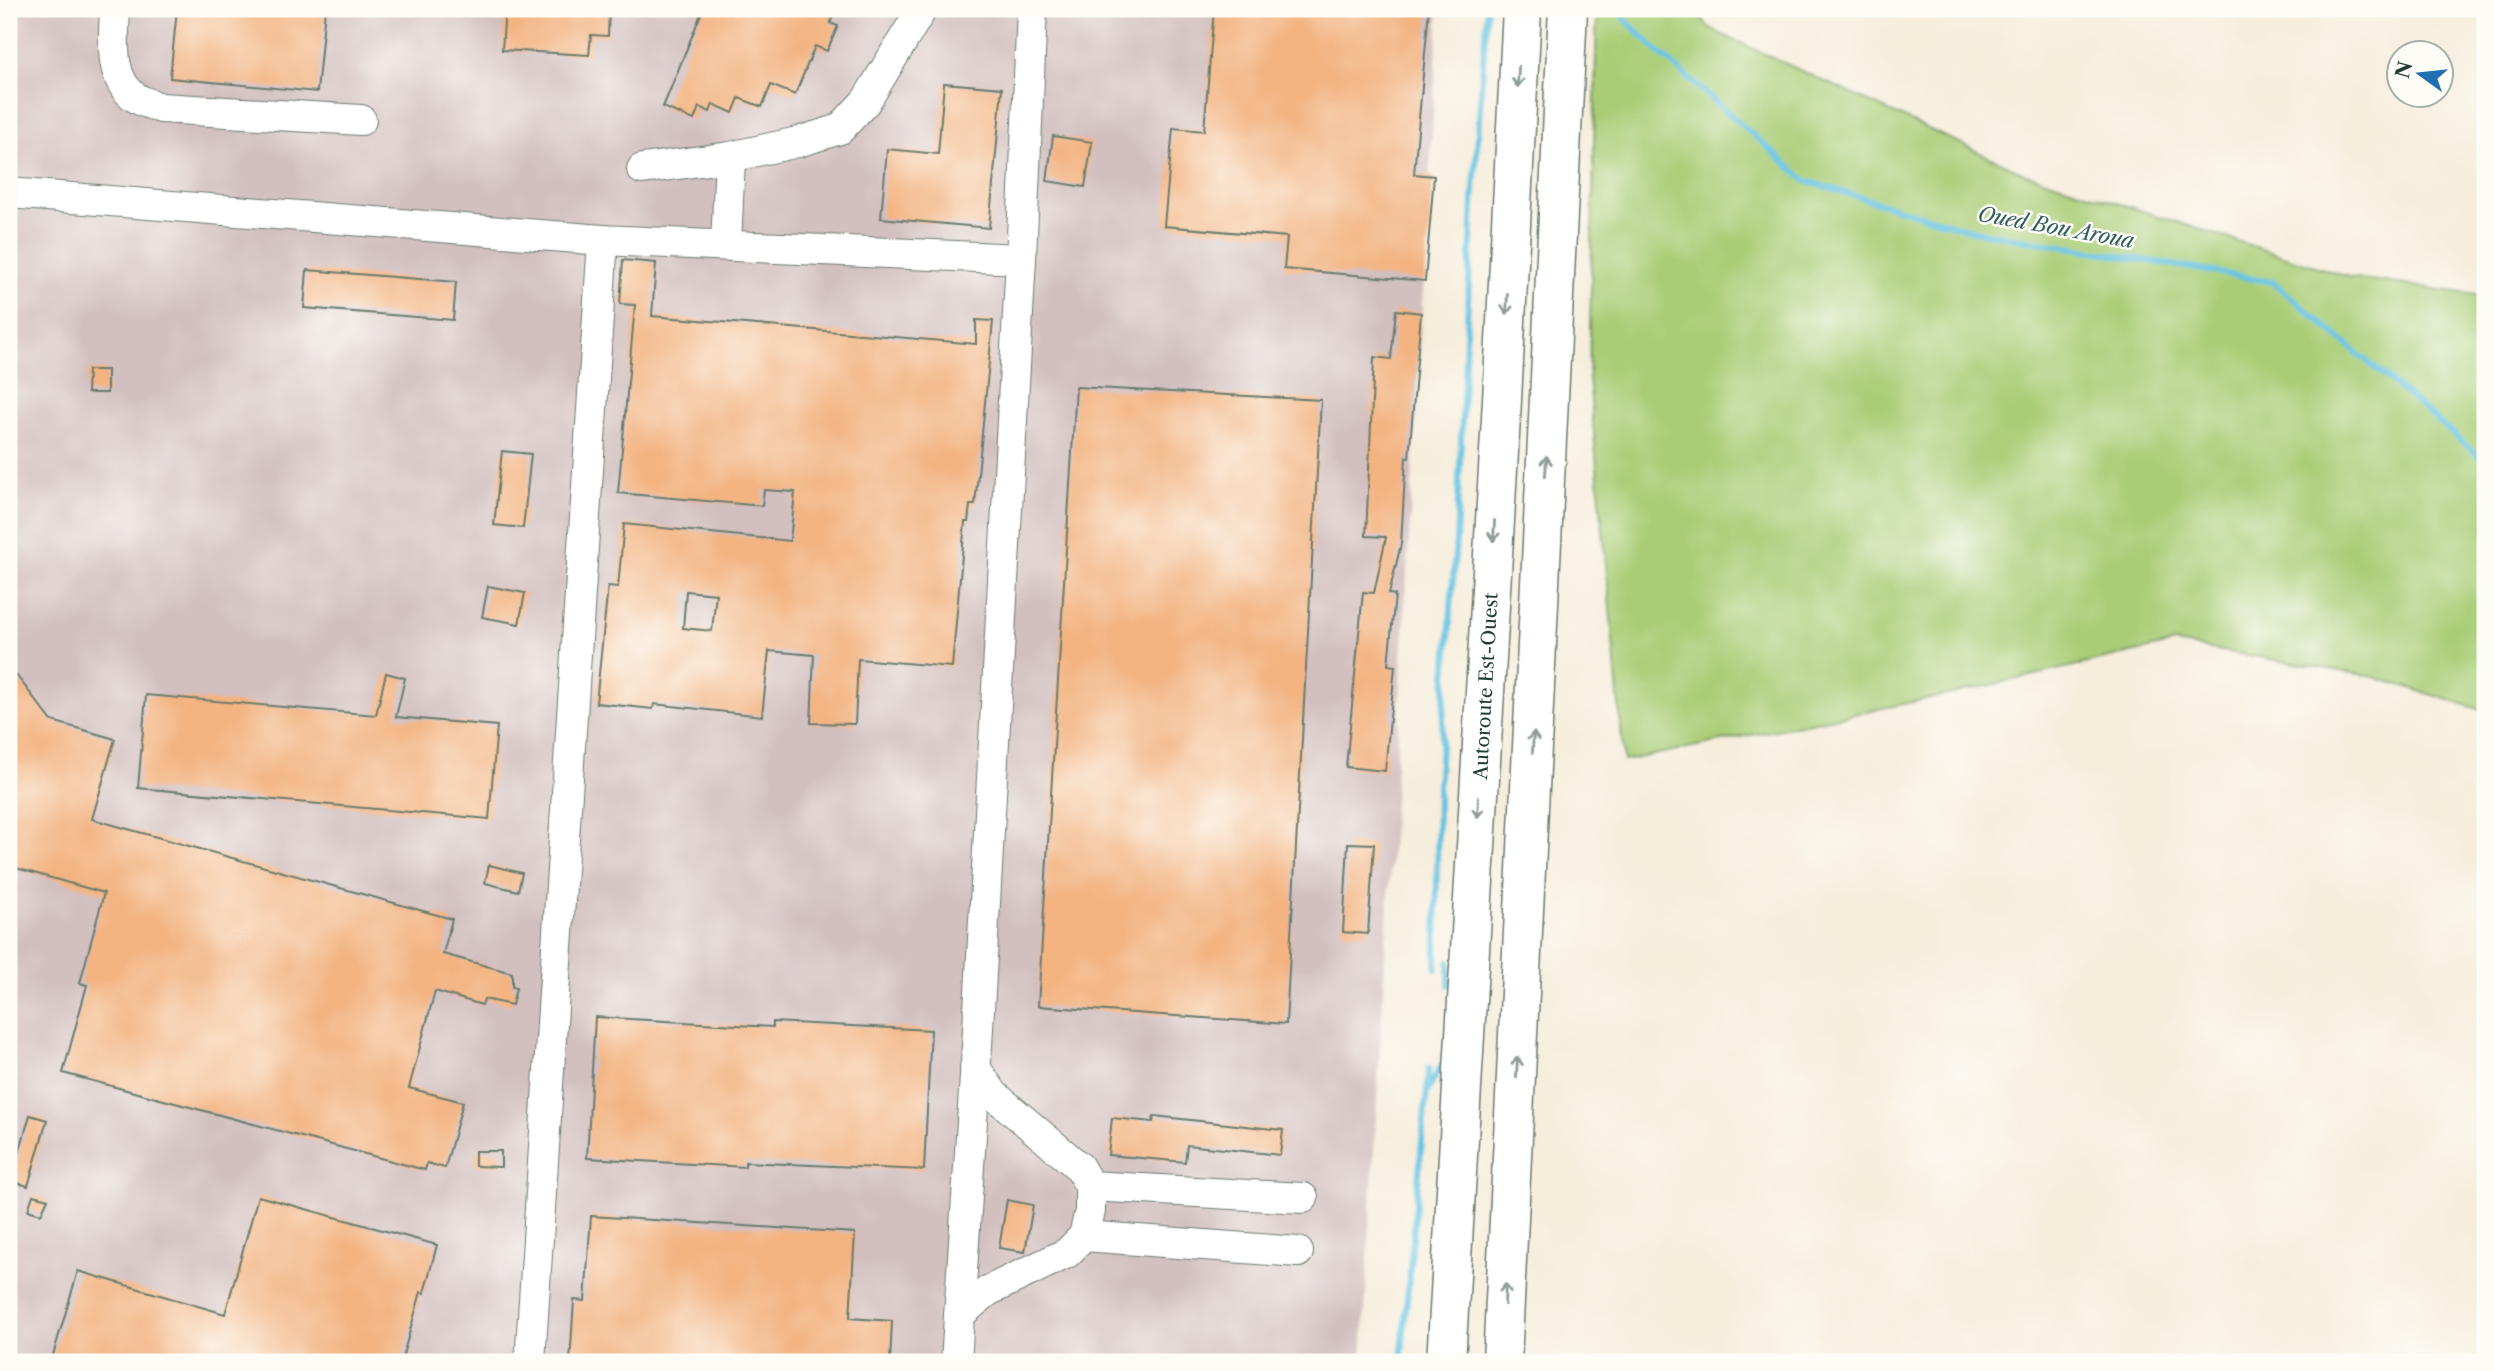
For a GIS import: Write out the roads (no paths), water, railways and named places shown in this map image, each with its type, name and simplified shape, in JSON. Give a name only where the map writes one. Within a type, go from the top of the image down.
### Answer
[{"type":"highway","name":"Autoroute Est-Ouest","points":[[1446,1362],[1522,9]]},
{"type":"highway","points":[[1502,1362],[1569,9]]},
{"type":"street","points":[[115,9],[114,44],[119,78],[134,97],[160,108],[361,120]]},
{"type":"street","points":[[642,169],[730,157],[799,142],[840,129],[866,101],[922,9]]},
{"type":"street","points":[[956,1362],[1021,259],[1032,9]]},
{"type":"street","points":[[726,245],[730,157]]},
{"type":"street","points":[[9,192],[603,240],[1021,259]]},
{"type":"street","points":[[530,1362],[603,240]]},
{"type":"street","points":[[959,1315],[988,1291],[1067,1253],[1084,1236],[1090,1211],[1090,1186],[1079,1167],[994,1095],[975,1068]]},
{"type":"street","points":[[1090,1186],[1303,1198]]},
{"type":"street","points":[[1084,1236],[1298,1252]]},
{"type":"waterway","points":[[1436,969],[1438,788],[1456,540],[1473,203],[1487,9]]},
{"type":"waterway","name":"Oued Bou Aroua","points":[[1623,9],[1623,17],[1655,49],[1806,181],[1974,231],[2273,282],[2485,461]]},
{"type":"waterway","points":[[1449,962],[1449,985]]},
{"type":"waterway","points":[[1427,1092],[1447,1055]]},
{"type":"waterway","points":[[1401,1362],[1429,1068]]}]
